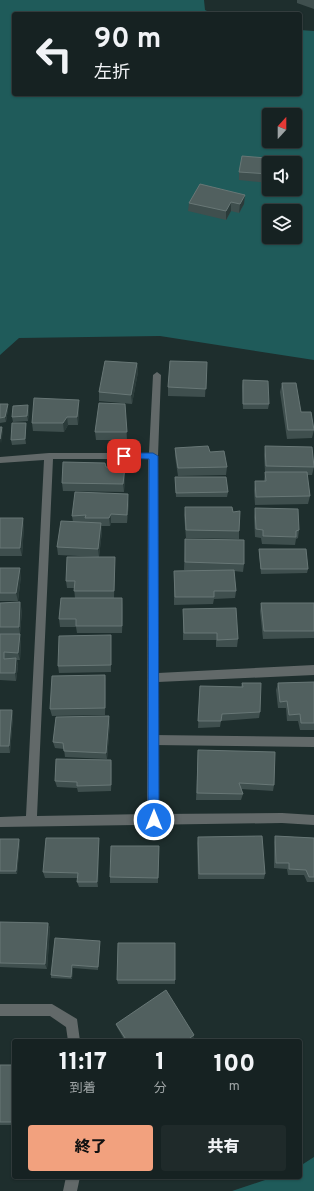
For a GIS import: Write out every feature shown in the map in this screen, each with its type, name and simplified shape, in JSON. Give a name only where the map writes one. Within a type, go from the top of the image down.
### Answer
[{"type":"street","points":[[154,820],[152,678],[153,456],[157,375]]},
{"type":"street","points":[[0,460],[49,456],[153,456]]},
{"type":"street","points":[[31,822],[49,456]]},
{"type":"street","points":[[152,678],[314,670]]},
{"type":"street","points":[[153,740],[314,742]]},
{"type":"street","points":[[0,822],[282,818],[314,820]]},
{"type":"street","points":[[0,1010],[52,1010],[72,1024],[74,1039]]},
{"type":"street","points":[[70,1191],[73,1179]]},
{"type":"shaded area","points":[[0,0],[204,0],[205,10],[209,12],[12,12],[12,96],[302,96],[302,30],[314,31],[314,360],[160,336],[19,338],[0,355]]},
{"type":"shaded area","points":[[314,1157],[314,1191],[232,1191],[268,1179],[302,1179],[302,1165]]},
{"type":"building","points":[[242,156],[262,158],[262,174],[239,172]]},
{"type":"building","points":[[200,184],[245,195],[240,204],[231,202],[226,211],[189,203]]},
{"type":"building","points":[[105,361],[137,363],[131,395],[99,392]]},
{"type":"building","points":[[170,361],[207,362],[206,389],[168,387]]},
{"type":"building","points":[[243,380],[268,381],[269,404],[243,404]]},
{"type":"building","points":[[282,383],[296,383],[301,412],[311,412],[314,430],[288,430]]},
{"type":"building","points":[[34,398],[79,400],[77,417],[67,417],[63,423],[32,423]]},
{"type":"building","points":[[99,403],[125,404],[127,432],[95,432]]},
{"type":"building","points":[[0,404],[8,404],[5,417],[0,418]]},
{"type":"building","points":[[28,405],[27,416],[12,417],[13,406]]},
{"type":"building","points":[[12,423],[26,423],[25,439],[11,440]]},
{"type":"building","points":[[0,427],[2,427],[0,439]]},
{"type":"building","points":[[208,446],[210,452],[224,451],[227,467],[178,468],[175,448]]},
{"type":"building","points":[[265,446],[312,447],[314,467],[266,466]]},
{"type":"building","points":[[63,462],[105,463],[106,467],[125,467],[123,484],[62,483]]},
{"type":"building","points":[[265,472],[307,472],[310,496],[256,497],[255,481],[266,481]]},
{"type":"building","points":[[175,477],[226,477],[228,492],[176,493]]},
{"type":"building","points":[[75,492],[128,494],[127,515],[111,514],[109,518],[85,518],[86,515],[72,516]]},
{"type":"building","points":[[185,507],[232,507],[233,512],[240,511],[239,531],[186,530]]},
{"type":"building","points":[[255,508],[298,509],[299,530],[296,531],[296,537],[263,536],[263,530],[256,529]]},
{"type":"building","points":[[0,518],[23,518],[20,548],[0,548]]},
{"type":"building","points":[[61,521],[101,523],[98,549],[57,547]]},
{"type":"building","points":[[185,539],[244,540],[244,564],[185,562]]},
{"type":"building","points":[[259,549],[306,549],[308,569],[261,569]]},
{"type":"building","points":[[67,557],[115,557],[114,591],[74,591],[75,581],[66,581]]},
{"type":"building","points":[[0,568],[20,568],[16,593],[0,593]]},
{"type":"building","points":[[234,570],[236,591],[214,591],[214,597],[175,597],[174,571]]},
{"type":"building","points":[[61,598],[122,598],[122,626],[76,626],[76,619],[59,619]]},
{"type":"building","points":[[20,602],[19,627],[0,627],[0,603]]},
{"type":"building","points":[[261,603],[314,603],[314,631],[264,631]]},
{"type":"building","points":[[236,608],[238,639],[217,640],[217,633],[184,633],[183,609]]},
{"type":"building","points":[[0,634],[20,634],[18,653],[4,652],[4,659],[16,658],[15,673],[0,673]]},
{"type":"building","points":[[111,635],[111,665],[58,666],[59,636]]},
{"type":"building","points":[[105,675],[105,708],[50,709],[52,676]]},
{"type":"building","points":[[314,682],[314,723],[301,723],[300,714],[289,715],[287,701],[280,702],[278,683]]},
{"type":"building","points":[[242,683],[261,683],[260,712],[222,714],[221,721],[198,721],[200,686],[243,687]]},
{"type":"building","points":[[0,710],[12,710],[9,746],[0,746]]},
{"type":"building","points":[[109,716],[106,753],[64,751],[63,743],[53,742],[56,717]]},
{"type":"building","points":[[198,750],[275,752],[274,785],[239,783],[243,794],[197,793]]},
{"type":"building","points":[[56,759],[111,760],[111,785],[77,786],[77,782],[55,781]]},
{"type":"building","points":[[262,836],[265,874],[199,874],[198,837]]},
{"type":"building","points":[[275,836],[314,838],[314,877],[309,877],[306,870],[289,869],[289,863],[276,863]]},
{"type":"building","points":[[46,838],[99,838],[97,882],[77,882],[78,873],[43,872]]},
{"type":"building","points":[[0,839],[19,839],[16,871],[0,871]]},
{"type":"building","points":[[111,846],[159,846],[158,878],[110,877]]},
{"type":"building","points":[[0,922],[48,923],[45,964],[0,963]]},
{"type":"building","points":[[55,938],[100,941],[98,967],[72,965],[71,977],[51,975]]},
{"type":"building","points":[[118,943],[175,943],[175,980],[117,980]]},
{"type":"building","points":[[166,990],[194,1035],[189,1039],[126,1039],[116,1024]]},
{"type":"building","points":[[0,1065],[12,1065],[12,1122],[0,1122]]},
{"type":"route","points":[[124,456],[153,456],[152,678],[154,820]]}]
